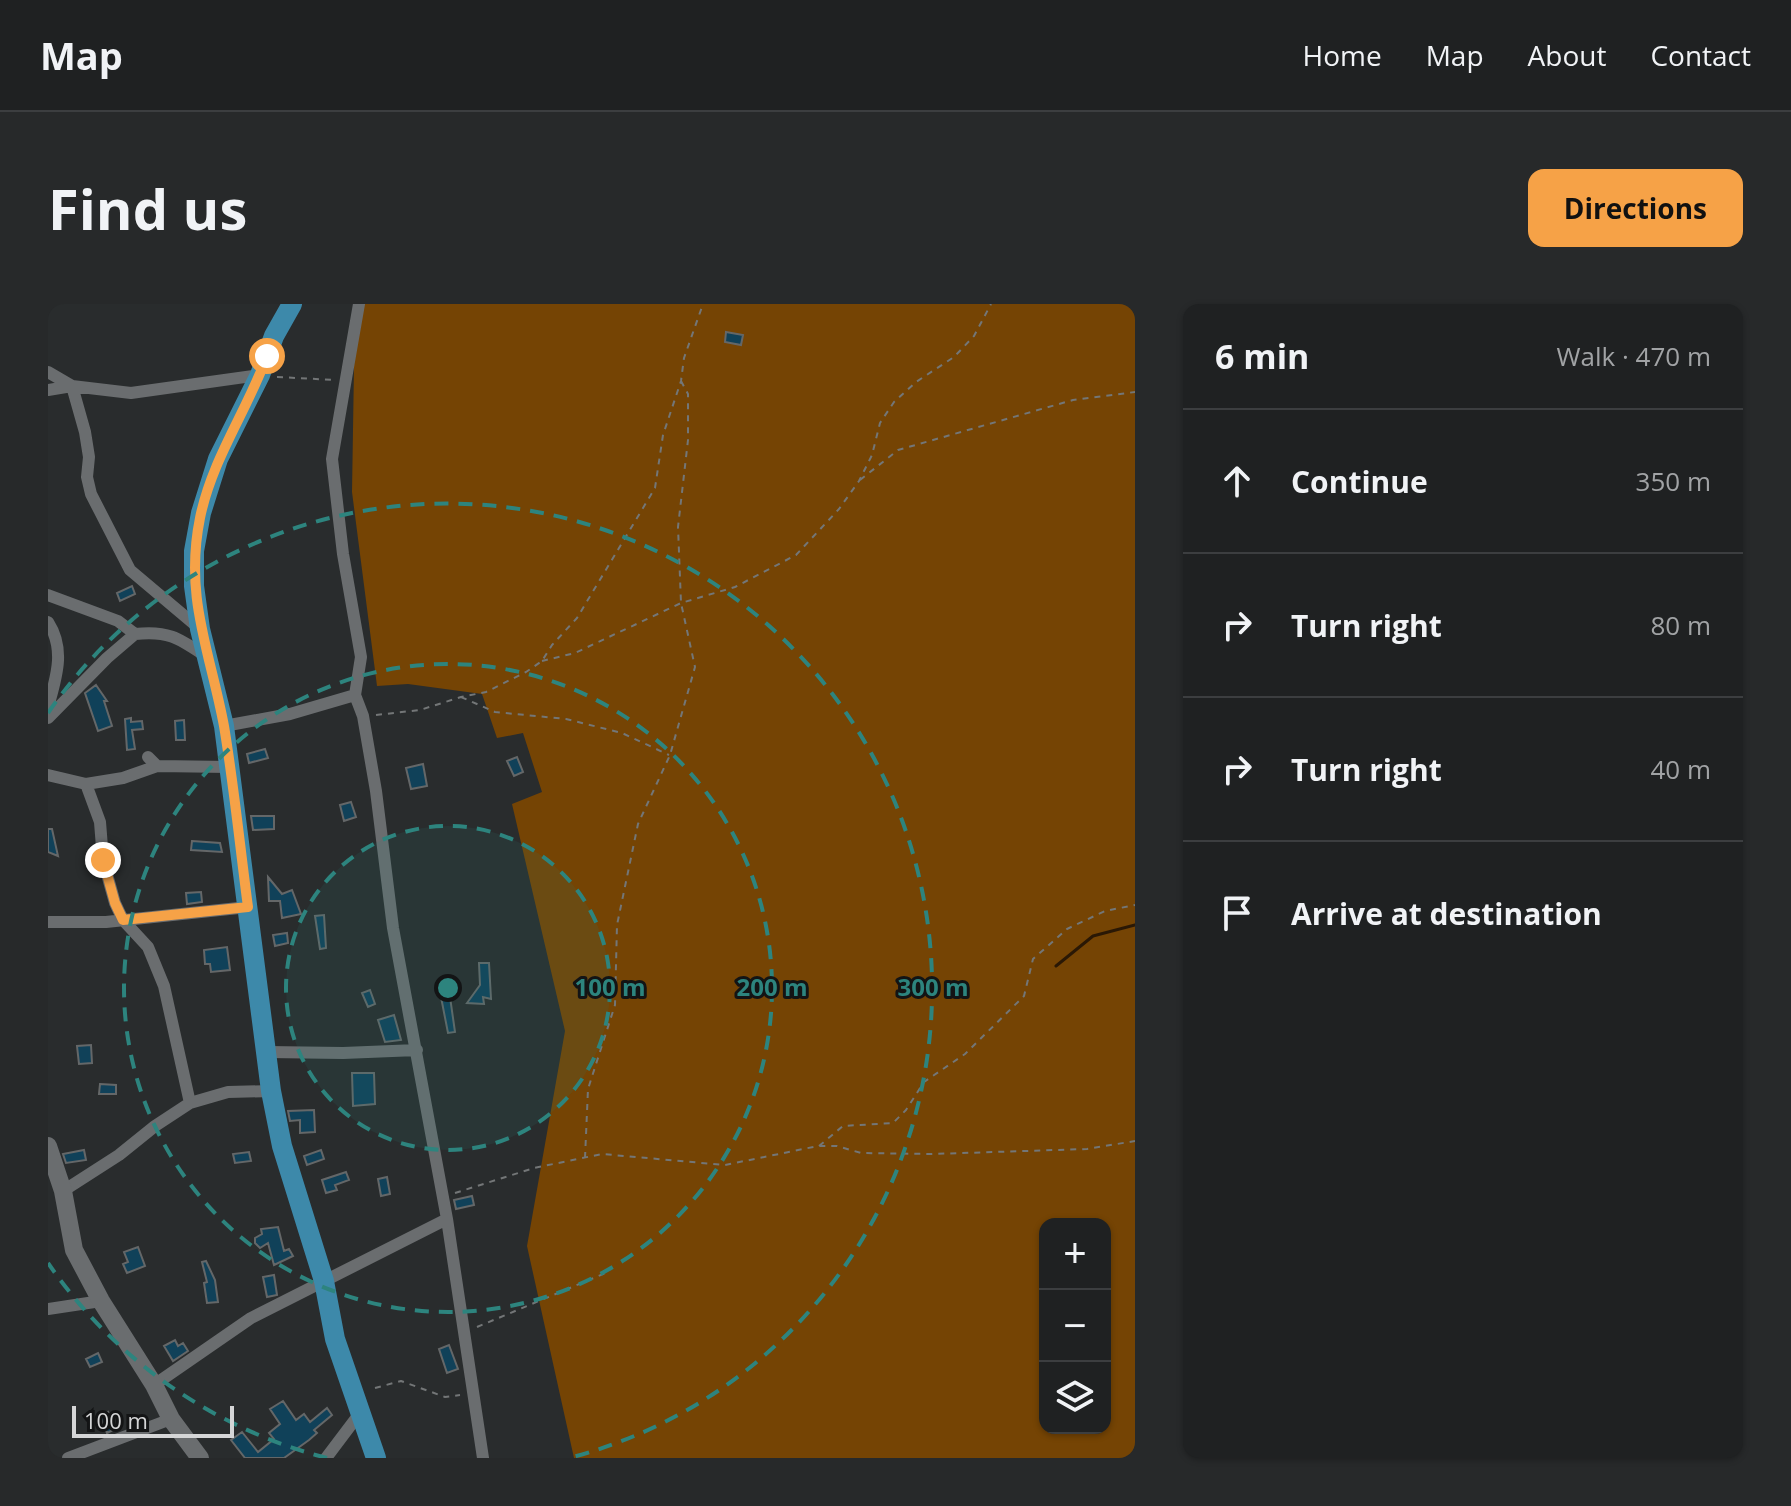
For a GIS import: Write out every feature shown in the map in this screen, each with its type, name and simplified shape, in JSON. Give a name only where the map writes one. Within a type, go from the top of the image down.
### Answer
[{"type":"main road","points":[[292,304],[274,336],[260,375],[218,459],[201,513],[194,551],[194,586],[200,629],[224,726],[271,1091],[282,1146],[324,1281],[335,1339],[376,1458]]},
{"type":"street","points":[[359,304],[332,459],[343,554],[361,657],[355,695],[363,716],[381,822],[393,928],[447,1219],[483,1458]]},
{"type":"street","points":[[48,372],[72,386],[85,432],[91,494],[130,570],[200,629]]},
{"type":"street","points":[[48,390],[72,386],[131,393],[260,375]]},
{"type":"street","points":[[48,595],[118,621],[135,634]]},
{"type":"street","points":[[48,622],[54,631],[60,664],[48,707]]},
{"type":"street","points":[[48,718],[135,634],[158,631],[179,638],[207,657]]},
{"type":"street","points":[[224,726],[290,714],[355,695]]},
{"type":"street","points":[[48,775],[86,784],[123,778],[152,761],[229,767]]},
{"type":"street","points":[[86,784],[100,822],[103,860],[115,903],[123,920],[148,947],[164,986],[190,1103]]},
{"type":"street","points":[[48,922],[123,920],[248,907]]},
{"type":"street","points":[[267,1052],[417,1050]]},
{"type":"street","points":[[63,1191],[190,1103],[228,1092],[271,1091]]},
{"type":"street","points":[[48,1146],[63,1191],[74,1250],[171,1419],[200,1458]]},
{"type":"street","points":[[154,1385],[251,1318],[447,1219]]},
{"type":"street","points":[[48,1309],[101,1301]]},
{"type":"street","points":[[326,1458],[360,1413]]},
{"type":"street","points":[[68,1458],[171,1419]]},
{"type":"path","points":[[542,661],[577,618],[655,488],[663,435],[681,381],[684,358],[703,304]]},
{"type":"path","points":[[363,716],[420,710],[486,692],[542,661],[575,653],[681,603],[735,587],[796,555],[839,509],[859,481],[872,455],[880,423],[894,402],[916,382],[954,357],[974,336],[991,304]]},
{"type":"path","points":[[260,375],[344,381]]},
{"type":"path","points":[[585,1158],[588,1089],[615,1005],[617,925],[638,824],[670,755],[695,667],[681,603],[678,527],[688,440],[688,394],[681,381]]},
{"type":"path","points":[[859,481],[898,450],[1073,400],[1135,392]]},
{"type":"path","points":[[461,697],[495,712],[566,719],[622,733],[670,755]]},
{"type":"path","points":[[818,1146],[843,1126],[893,1123],[906,1110],[924,1082],[965,1054],[1024,996],[1033,959],[1067,929],[1105,911],[1135,905]]},
{"type":"path","points":[[442,1197],[534,1168],[602,1154],[725,1165],[818,1146],[837,1146],[861,1153],[932,1154],[1087,1149],[1135,1141]]},
{"type":"path","points":[[465,1331],[608,1272]]},
{"type":"path","points":[[375,1388],[401,1381],[445,1397],[473,1393]]},
{"type":"shaded area","points":[[355,304],[1135,304],[1135,1458],[574,1458],[527,1246],[565,1031],[512,804],[542,792],[523,733],[497,738],[482,694],[408,684],[377,686],[352,492]]},
{"type":"building","points":[[726,332],[743,335],[741,345],[725,342]]},
{"type":"building","points":[[132,586],[135,594],[120,601],[117,593]]},
{"type":"building","points":[[96,685],[107,701],[104,701],[112,726],[98,731],[85,693]]},
{"type":"building","points":[[131,718],[131,722],[142,721],[143,729],[132,730],[135,749],[127,750],[125,719]]},
{"type":"building","points":[[184,720],[185,740],[176,740],[175,721]]},
{"type":"building","points":[[265,749],[268,758],[249,763],[247,754]]},
{"type":"building","points":[[517,757],[523,772],[514,776],[507,761]]},
{"type":"building","points":[[423,764],[427,786],[411,789],[406,768]]},
{"type":"building","points":[[351,802],[356,817],[344,821],[340,805]]},
{"type":"building","points":[[251,816],[274,816],[274,829],[253,830]]},
{"type":"building","points":[[48,829],[52,829],[58,856],[48,852]]},
{"type":"building","points":[[192,841],[220,843],[222,852],[191,850]]},
{"type":"building","points":[[268,877],[282,894],[292,890],[301,914],[282,918],[280,901],[269,901]]},
{"type":"building","points":[[201,892],[202,902],[187,904],[186,893]]},
{"type":"building","points":[[324,915],[326,948],[320,949],[315,916]]},
{"type":"building","points":[[287,933],[288,943],[275,946],[273,935]]},
{"type":"building","points":[[227,947],[230,970],[211,972],[210,964],[205,964],[204,950]]},
{"type":"building","points":[[479,963],[489,963],[491,999],[483,997],[484,1004],[467,1003],[480,985]]},
{"type":"building","points":[[370,990],[375,1004],[368,1007],[362,993]]},
{"type":"building","points":[[441,997],[450,997],[455,1032],[448,1033]]},
{"type":"building","points":[[394,1015],[401,1040],[385,1042],[378,1020]]},
{"type":"building","points":[[91,1045],[92,1063],[79,1064],[77,1046]]},
{"type":"building","points":[[352,1073],[374,1073],[375,1104],[353,1106]]},
{"type":"building","points":[[100,1084],[116,1085],[116,1094],[99,1094]]},
{"type":"building","points":[[314,1110],[315,1132],[300,1133],[300,1120],[290,1121],[288,1111]]},
{"type":"building","points":[[84,1150],[86,1160],[66,1163],[63,1154]]},
{"type":"building","points":[[321,1150],[324,1159],[307,1165],[304,1156]]},
{"type":"building","points":[[249,1152],[251,1161],[235,1163],[233,1154]]},
{"type":"building","points":[[346,1172],[349,1180],[335,1185],[337,1190],[326,1193],[322,1180]]},
{"type":"building","points":[[387,1177],[390,1194],[381,1196],[378,1179]]},
{"type":"building","points":[[472,1196],[474,1205],[456,1209],[454,1200]]},
{"type":"building","points":[[278,1227],[284,1251],[289,1249],[293,1256],[274,1265],[268,1243],[260,1248],[255,1238],[262,1234],[261,1229]]},
{"type":"building","points":[[138,1247],[145,1266],[127,1273],[123,1264],[128,1262],[124,1252]]},
{"type":"building","points":[[206,1261],[215,1280],[218,1302],[207,1303],[204,1283],[207,1282],[202,1262]]},
{"type":"building","points":[[274,1275],[277,1295],[267,1297],[263,1277]]},
{"type":"building","points":[[175,1340],[178,1346],[183,1343],[188,1351],[173,1361],[164,1346]]},
{"type":"building","points":[[449,1345],[458,1369],[447,1373],[439,1349]]},
{"type":"building","points":[[98,1353],[102,1362],[90,1367],[86,1359]]},
{"type":"building","points":[[283,1401],[296,1420],[304,1414],[310,1422],[327,1408],[332,1415],[314,1430],[317,1433],[284,1458],[245,1458],[231,1440],[242,1432],[258,1452],[274,1439],[269,1433],[280,1424],[270,1409]]},
{"type":"building","points":[[108,1412],[115,1429],[107,1433],[100,1416]]},
{"type":"waterway","points":[[1056,966],[1093,936],[1135,925]]},
{"type":"route","points":[[103,860],[123,920],[248,907],[224,726],[200,629],[194,586],[194,551],[201,513],[218,459],[267,356]]}]
